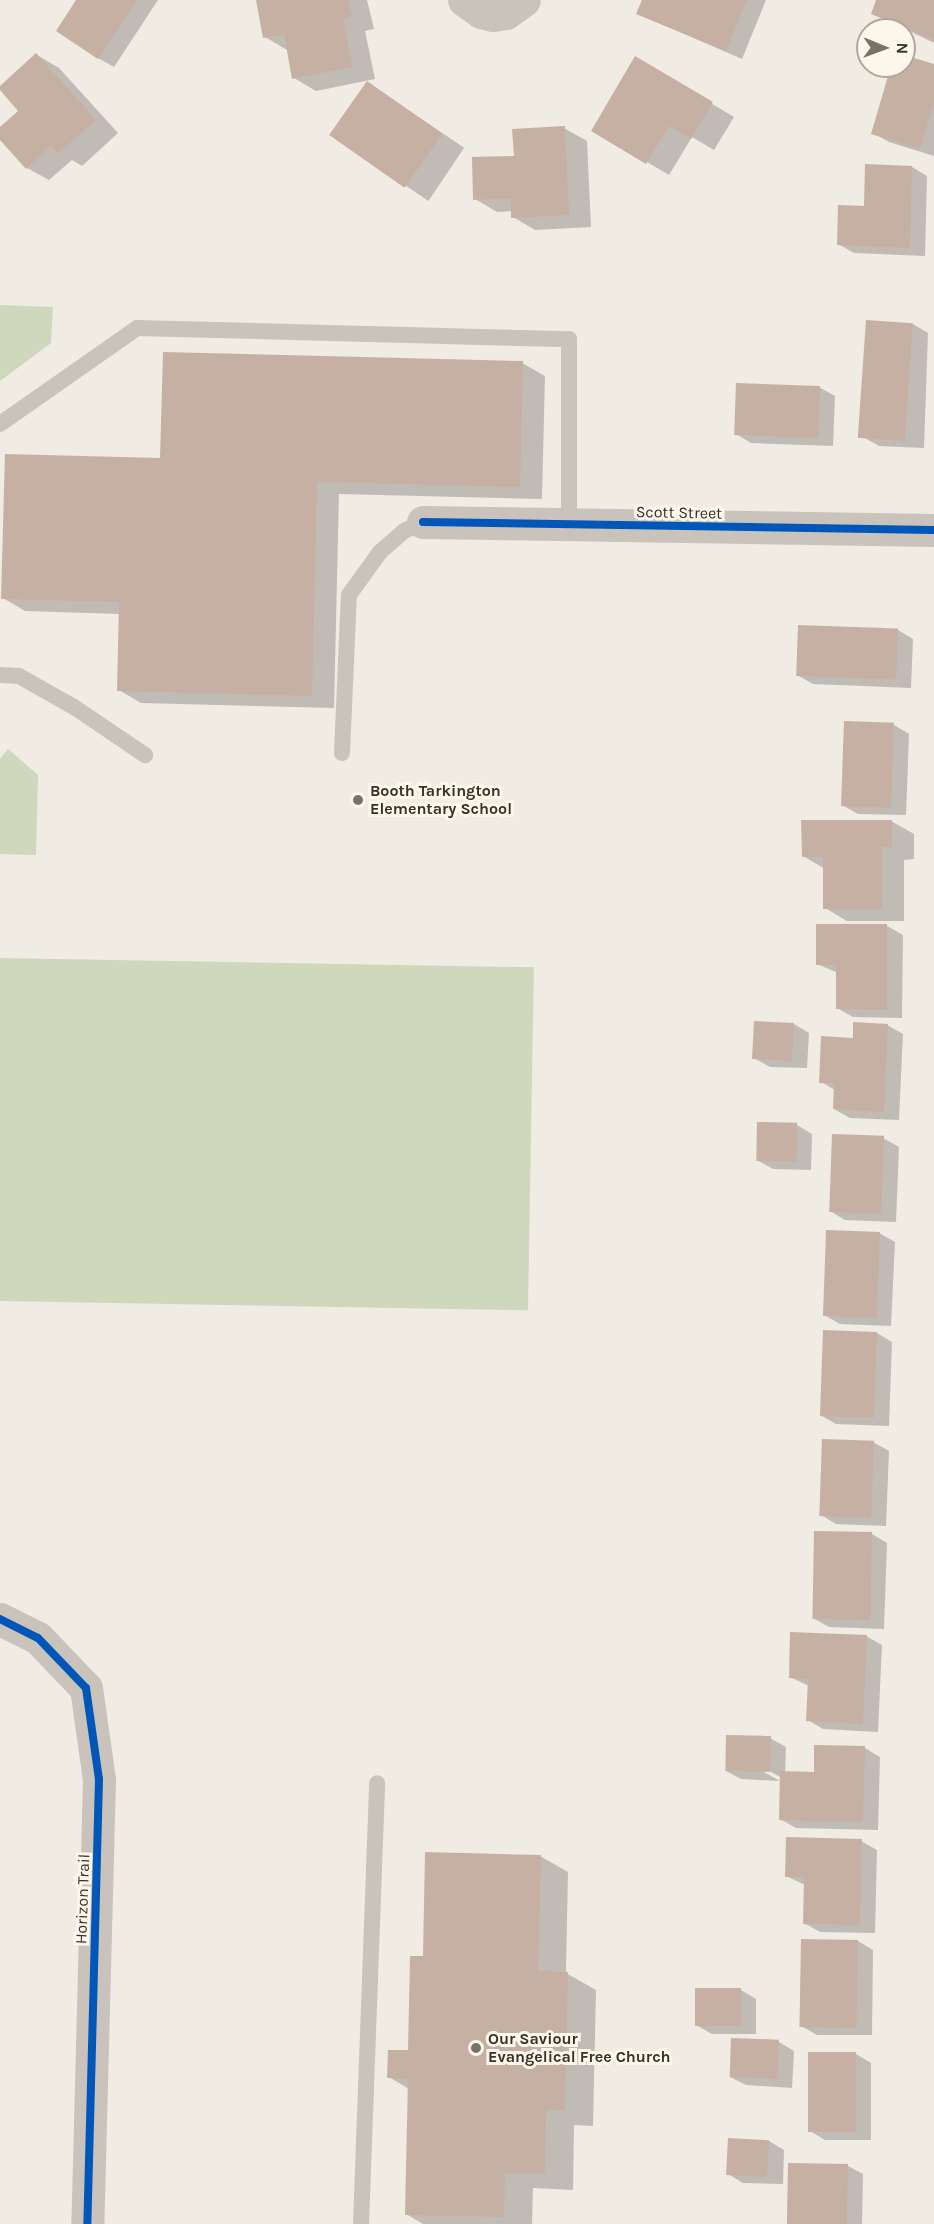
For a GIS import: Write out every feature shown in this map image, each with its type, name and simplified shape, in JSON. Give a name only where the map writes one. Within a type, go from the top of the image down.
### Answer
[{"type":"street","points":[[464,0],[481,12],[493,15],[506,13],[524,0]]},
{"type":"street","name":"Scott Street","points":[[423,522],[934,530]]},
{"type":"street","name":"Horizon Trail","points":[[0,1619],[38,1638],[86,1688],[93,1734],[99,1779],[87,2224]]},
{"type":"lane","points":[[0,424],[137,328],[569,339],[569,525]]},
{"type":"lane","points":[[342,753],[349,595],[380,552],[404,531],[423,522]]},
{"type":"lane","points":[[0,675],[19,676],[74,707],[144,755]]},
{"type":"lane","points":[[361,2224],[377,1783]]},
{"type":"green space","points":[[0,305],[53,307],[51,343],[0,381]]},
{"type":"green space","points":[[8,749],[38,775],[36,855],[0,854],[0,759]]},
{"type":"green space","points":[[0,958],[534,967],[528,1310],[0,1301]]},
{"type":"building","points":[[76,0],[137,0],[98,59],[56,31]]},
{"type":"building","points":[[256,0],[348,0],[352,16],[343,19],[353,67],[292,79],[284,34],[263,38]]},
{"type":"building","points":[[642,0],[747,0],[726,51],[636,14]]},
{"type":"building","points":[[876,0],[934,0],[934,40],[916,33],[916,18],[881,18],[871,14]]},
{"type":"building","points":[[36,53],[96,120],[58,154],[51,146],[26,169],[0,140],[0,127],[18,111],[0,90],[0,86]]},
{"type":"building","points":[[635,56],[713,102],[691,139],[669,126],[646,164],[591,131]]},
{"type":"building","points":[[916,59],[934,64],[934,103],[920,149],[871,134],[887,78],[916,78]]},
{"type":"building","points":[[367,81],[442,134],[405,188],[329,135]]},
{"type":"building","points":[[565,126],[569,215],[511,218],[511,198],[473,200],[472,157],[514,156],[512,129]]},
{"type":"building","points":[[865,164],[912,166],[910,248],[837,245],[838,205],[864,206]]},
{"type":"building","points":[[866,320],[913,323],[905,441],[858,438]]},
{"type":"building","points":[[163,352],[523,361],[520,487],[317,482],[312,696],[117,691],[119,602],[1,599],[5,454],[160,458]]},
{"type":"building","points":[[736,383],[820,386],[818,438],[734,435]]},
{"type":"building","points":[[798,625],[898,628],[896,679],[796,676]]},
{"type":"building","points":[[844,721],[894,723],[891,808],[841,806]]},
{"type":"building","points":[[801,820],[892,820],[892,847],[882,847],[882,909],[823,909],[823,857],[802,857]]},
{"type":"building","points":[[816,924],[887,924],[887,1010],[836,1009],[836,965],[816,965]]},
{"type":"building","points":[[754,1021],[794,1023],[792,1061],[752,1059]]},
{"type":"building","points":[[853,1022],[888,1024],[884,1112],[833,1109],[834,1083],[819,1083],[821,1036],[853,1038]]},
{"type":"building","points":[[757,1122],[797,1123],[796,1162],[756,1161]]},
{"type":"building","points":[[832,1134],[884,1136],[881,1214],[829,1212]]},
{"type":"building","points":[[826,1230],[880,1232],[877,1318],[823,1316]]},
{"type":"building","points":[[823,1330],[877,1332],[874,1418],[820,1416]]},
{"type":"building","points":[[822,1439],[874,1441],[871,1518],[819,1516]]},
{"type":"building","points":[[814,1531],[872,1532],[870,1620],[812,1619]]},
{"type":"building","points":[[790,1632],[867,1635],[863,1724],[806,1721],[808,1679],[789,1678]]},
{"type":"building","points":[[726,1735],[771,1736],[770,1772],[725,1771]]},
{"type":"building","points":[[814,1745],[865,1746],[863,1822],[779,1820],[780,1771],[814,1772]]},
{"type":"building","points":[[786,1837],[862,1839],[860,1925],[803,1924],[804,1877],[785,1877]]},
{"type":"building","points":[[425,1852],[541,1855],[538,1971],[568,1972],[565,2110],[546,2110],[545,2174],[505,2173],[504,2217],[405,2215],[408,2079],[387,2078],[388,2050],[408,2050],[410,1956],[423,1956]]},
{"type":"building","points":[[801,1939],[858,1940],[856,2028],[799,2027]]},
{"type":"building","points":[[695,1988],[741,1988],[741,2026],[695,2026]]},
{"type":"building","points":[[731,2038],[779,2040],[778,2079],[730,2077]]},
{"type":"building","points":[[808,2052],[856,2052],[856,2132],[808,2132]]},
{"type":"building","points":[[728,2138],[769,2140],[767,2177],[726,2175]]},
{"type":"building","points":[[788,2163],[848,2164],[847,2224],[787,2224]]},
{"type":"cycle path","points":[[423,522],[934,530]]},
{"type":"cycle path","points":[[0,1619],[38,1638],[86,1688],[99,1779],[87,2224]]},
{"type":"place","name":"Booth Tarkington Elementary School","points":[[358,800]]},
{"type":"place","name":"Our Saviour Evangelical Free Church","points":[[476,2048]]}]
